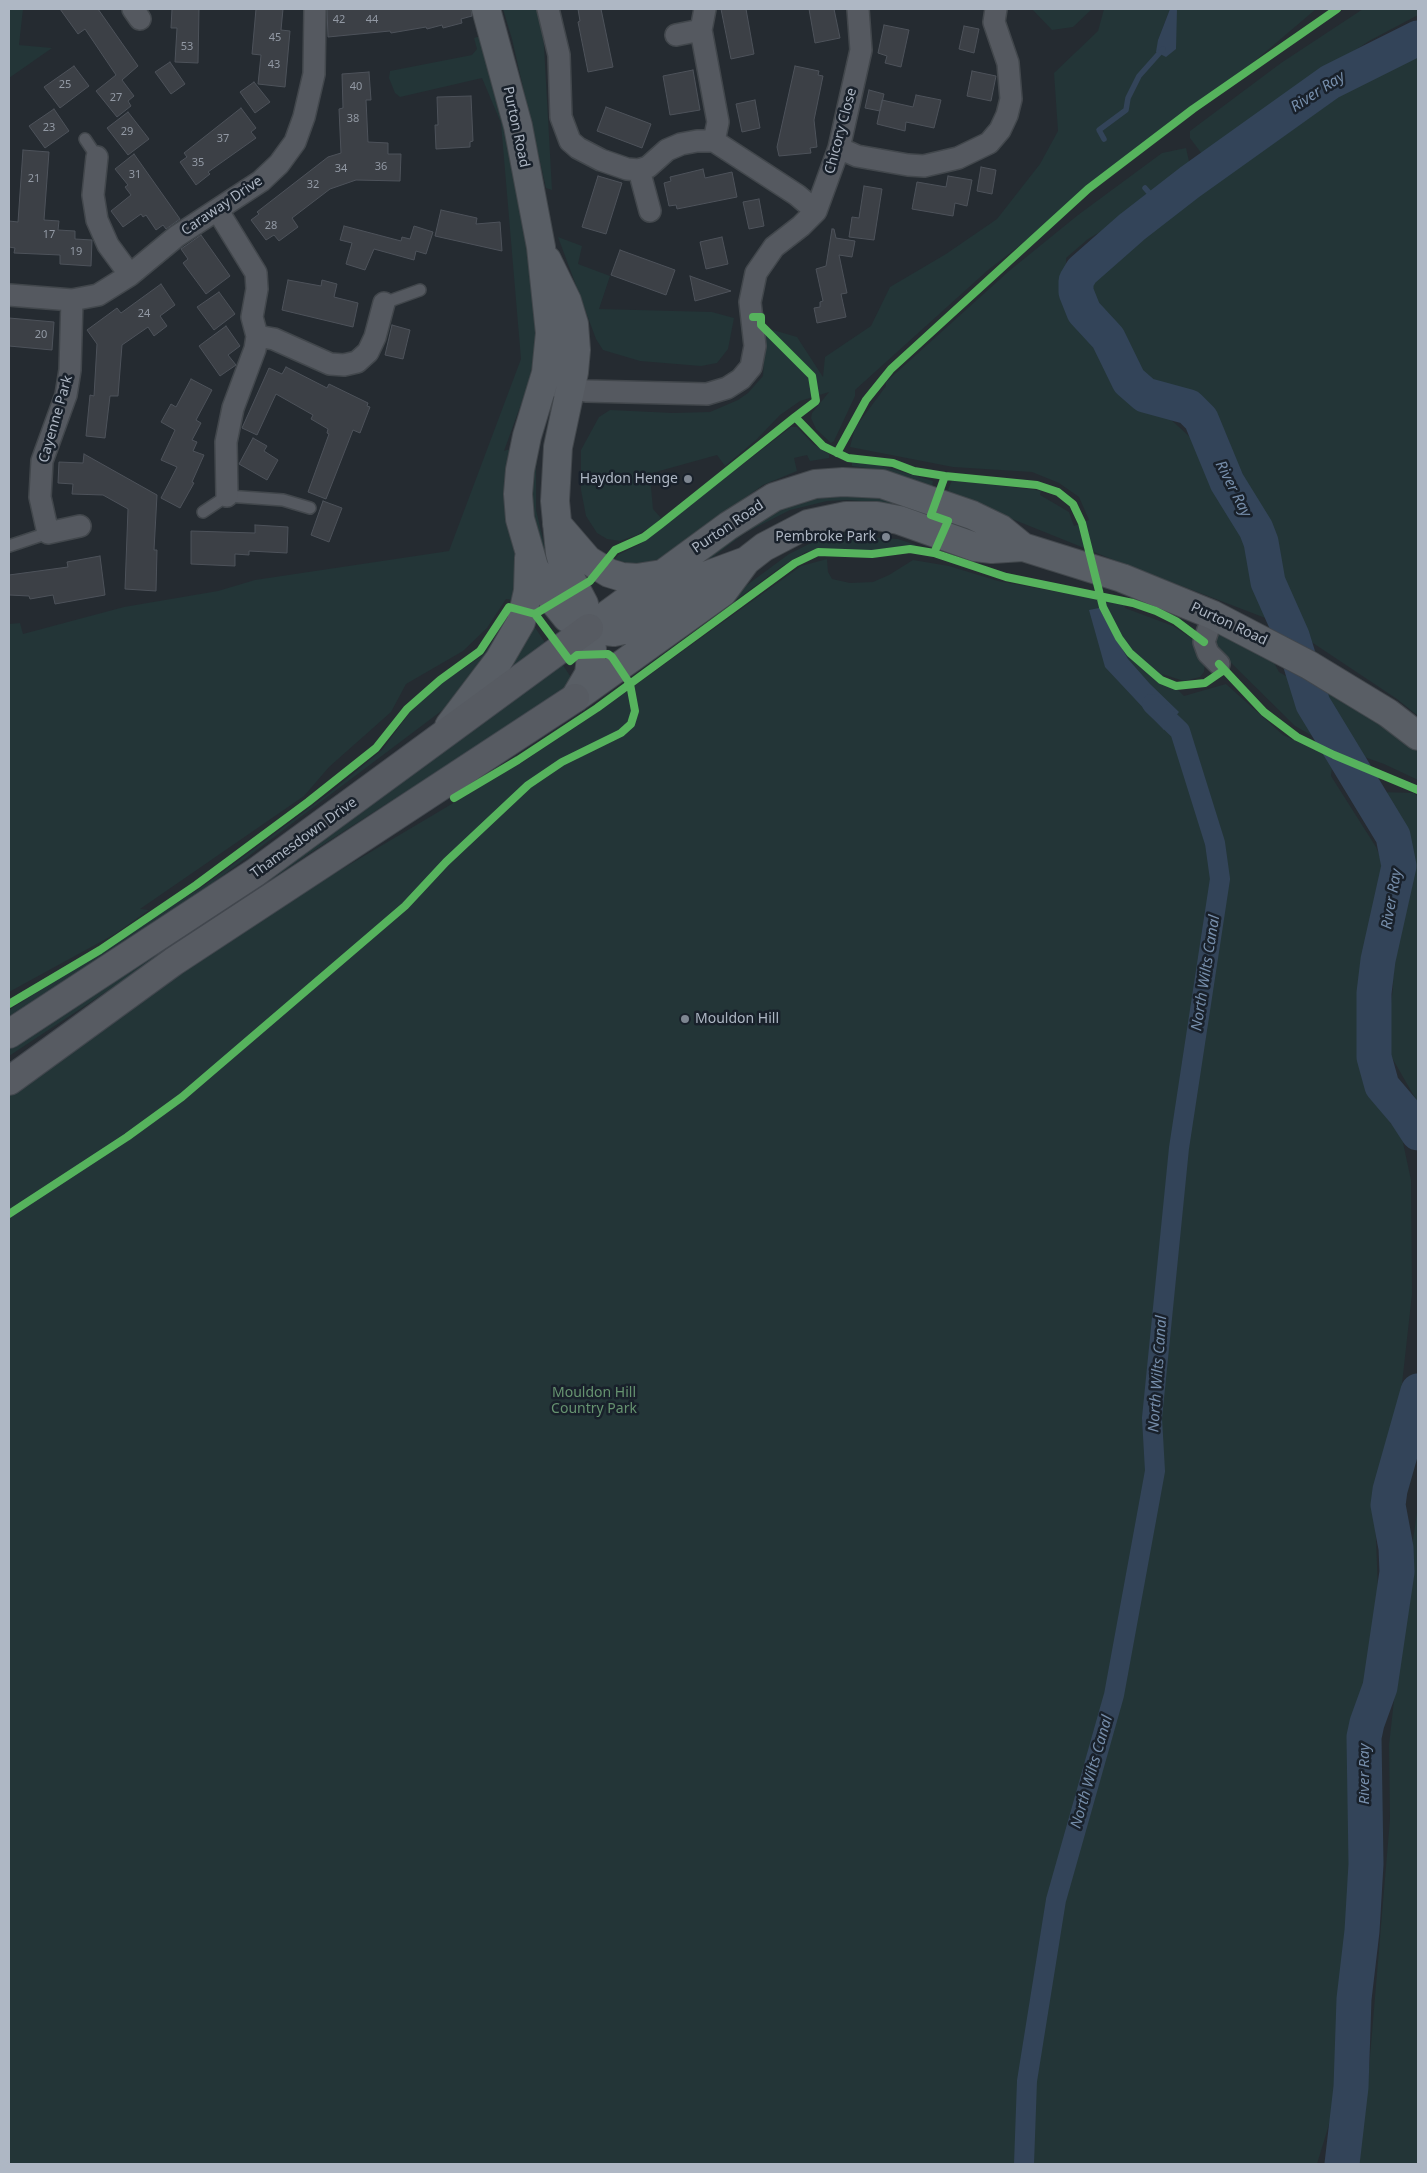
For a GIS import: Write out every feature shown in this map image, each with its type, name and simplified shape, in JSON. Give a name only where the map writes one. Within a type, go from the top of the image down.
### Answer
[{"type":"main road","name":"Purton Road","points":[[486,9],[518,126],[541,247],[551,344],[543,384],[527,436],[520,470],[518,494],[520,518],[534,567],[554,602],[567,618],[589,628],[614,632],[634,627],[708,575],[746,561]]},
{"type":"main road","name":"Purton Road","points":[[541,247],[567,301],[574,324],[576,350],[571,389],[558,448],[555,476],[563,564],[584,604],[592,649],[589,674],[575,698]]},
{"type":"main road","name":"Purton Road","points":[[589,628],[754,507],[774,497],[815,484],[844,482],[882,484],[972,515],[1001,529],[1023,546],[1122,578],[1213,616],[1264,640],[1309,665],[1388,713],[1418,736]]},
{"type":"main road","name":"Purton Road","points":[[575,698],[723,592],[746,561],[764,547],[808,524],[829,518],[858,515],[899,520],[975,547],[992,549],[1023,546]]},
{"type":"main road","name":"Purton Road","points":[[558,524],[588,560],[609,573],[622,577],[637,578],[663,574]]},
{"type":"main road","name":"Purton Road","points":[[441,738],[499,660],[521,622],[528,591],[529,552]]},
{"type":"main road","name":"Thamesdown Drive","points":[[9,1034],[249,877],[589,628]]},
{"type":"main road","name":"Thamesdown Drive","points":[[9,1081],[190,951],[575,698]]},
{"type":"street","name":"Caraway Drive","points":[[9,295],[72,300],[98,295],[130,275],[177,236],[218,211],[261,181],[279,164],[295,142],[312,89],[315,9]]},
{"type":"street","points":[[548,9],[559,55],[561,117],[570,141],[588,155],[628,169],[639,170],[648,167],[668,150],[681,144],[697,141],[714,141],[790,190],[816,211]]},
{"type":"street","points":[[706,9],[701,30],[718,122],[714,141]]},
{"type":"street","name":"Chicory Close","points":[[543,384],[571,389],[707,394],[727,388],[741,379],[751,367],[755,346],[750,302],[756,273],[774,247],[801,226],[816,211],[839,148],[861,50],[858,9]]},
{"type":"street","points":[[839,148],[858,156],[908,166],[924,166],[958,158],[989,142],[1004,123],[1011,99],[1008,63],[994,22],[996,9]]},
{"type":"street","points":[[676,35],[701,30]]},
{"type":"street","points":[[97,157],[93,195],[97,220],[108,245],[130,275]]},
{"type":"street","points":[[639,170],[650,211]]},
{"type":"street","points":[[218,211],[256,272],[257,288],[252,317],[256,336],[250,367],[228,424],[225,461],[227,496]]},
{"type":"street","name":"Cayenne Park","points":[[48,533],[40,497],[42,462],[67,386],[70,370],[72,300]]},
{"type":"street","points":[[256,336],[274,340],[330,364],[344,365],[357,362],[368,352],[376,337],[384,304]]},
{"type":"street","points":[[48,533],[80,526]]},
{"type":"street","points":[[1213,616],[1204,642],[1208,653],[1219,664]]},
{"type":"lane","points":[[85,139],[97,157]]},
{"type":"lane","points":[[384,304],[420,290]]},
{"type":"lane","points":[[203,512],[227,496],[276,499],[310,508]]},
{"type":"lane","points":[[9,546],[48,533]]},
{"type":"green space","points":[[9,9],[23,9],[19,45],[52,48],[9,78]]},
{"type":"green space","points":[[503,9],[537,9],[543,28],[552,190],[546,188],[512,39]]},
{"type":"green space","points":[[1032,9],[1092,9],[1073,27],[1052,30]]},
{"type":"green space","points":[[1104,9],[1170,9],[1158,40],[1177,9],[1316,9],[1216,94],[988,270],[855,390],[855,396],[834,441],[831,443],[816,429],[811,418],[812,413],[829,392],[800,401],[780,415],[756,440],[725,466],[717,455],[652,473],[653,509],[661,518],[654,525],[637,535],[620,541],[607,539],[597,533],[586,516],[581,490],[581,450],[599,417],[610,410],[673,413],[710,412],[738,400],[748,393],[763,376],[766,328],[797,337],[823,377],[825,357],[871,326],[890,287],[946,254],[997,219],[1040,164],[1058,131],[1054,73],[1098,31]]},
{"type":"green space","points":[[1363,9],[1418,9],[1418,15],[1369,41],[1202,154],[1190,138],[1190,131],[1281,63]]},
{"type":"green space","points":[[480,36],[511,135],[539,332],[528,385],[504,451],[510,449],[505,508],[519,569],[514,600],[506,599],[487,628],[463,651],[406,684],[391,712],[329,767],[304,796],[140,909],[149,910],[115,934],[9,992],[9,624],[20,623],[23,634],[124,607],[218,591],[255,580],[449,551],[521,359],[501,123],[482,78],[400,97],[395,93],[389,78],[390,71],[472,55],[477,49],[474,38]]},
{"type":"green space","points":[[1418,52],[1418,716],[1397,699],[1289,627],[1119,562],[950,494],[948,490],[952,480],[1041,491],[1040,495],[1069,512],[1074,526],[1089,520],[1079,497],[1059,483],[1032,472],[953,467],[850,447],[855,428],[886,386],[886,382],[1009,271],[1078,215],[1162,153],[1186,148],[1195,187],[1176,207],[1137,210],[1088,239],[1066,258],[1066,280],[1099,338],[1120,392],[1142,406],[1168,417],[1201,447],[1216,478],[1245,512],[1259,510],[1239,482],[1229,441],[1218,418],[1201,402],[1169,394],[1143,373],[1124,335],[1104,316],[1088,293],[1088,281],[1107,261],[1368,76]]},
{"type":"green space","points":[[558,237],[582,246],[578,264],[610,276],[599,309],[712,312],[734,318],[728,349],[717,363],[701,366],[640,361],[603,350],[596,339]]},
{"type":"green space","points":[[791,427],[797,427],[813,444],[829,454],[829,458],[810,461],[807,455],[794,458],[797,471],[763,485],[659,559],[637,565],[614,561],[618,555],[640,544]]},
{"type":"green space","points":[[541,434],[536,468],[536,510],[552,578],[536,537],[529,491]]},
{"type":"green space","points":[[852,462],[878,465],[933,481],[932,487],[879,470],[852,466]]},
{"type":"green space","points":[[848,495],[887,498],[925,510],[922,515],[874,502],[847,500],[827,501],[790,510],[745,533],[635,615],[699,560],[775,510],[804,500]]},
{"type":"green space","points":[[862,529],[863,537],[898,539],[916,545],[914,547],[895,547],[868,552],[823,550],[806,552],[781,567],[632,676],[629,672],[789,554],[817,540]]},
{"type":"green space","name":"Mouldon Hill Country Park","points":[[827,559],[828,572],[832,579],[850,583],[873,582],[889,575],[913,560],[949,566],[998,581],[1124,604],[1125,608],[1173,626],[1194,640],[1205,662],[1204,672],[1200,677],[1184,681],[1162,674],[1184,696],[1226,684],[1283,735],[1333,758],[1331,776],[1376,847],[1386,871],[1384,894],[1376,924],[1359,1014],[1364,1066],[1378,1106],[1402,1138],[1411,1180],[1412,1294],[1399,1411],[1375,1512],[1378,1592],[1354,1749],[1340,2088],[1317,2164],[9,2164],[9,1093],[222,940],[521,763],[598,712],[801,566]]},
{"type":"green space","points":[[510,615],[516,617],[452,703],[197,895],[9,1017],[9,1010],[205,885],[328,794],[382,750],[410,712],[442,683],[483,655]]},
{"type":"green space","points":[[530,620],[548,647],[501,682]]},
{"type":"green space","points":[[1217,632],[1271,657],[1279,672],[1315,693],[1322,690],[1337,692],[1376,718],[1418,750],[1418,780],[1384,764],[1325,743],[1295,726],[1217,649],[1214,634]]},
{"type":"green space","points":[[561,662],[572,679],[558,694],[310,853],[186,939],[9,1056],[9,1048]]},
{"type":"green space","points":[[1382,792],[1414,793],[1418,797],[1418,1103],[1391,1056],[1387,1037],[1393,987],[1394,940],[1391,855]]},
{"type":"green space","points":[[1418,1505],[1418,2164],[1355,2164],[1367,2092],[1390,1819],[1389,1745],[1408,1575]]},
{"type":"water","points":[[1170,9],[1177,9],[1176,49],[1166,57],[1156,52],[1158,40]]},
{"type":"water","points":[[1099,608],[1128,659],[1179,712],[1164,730],[1105,667],[1089,610]]},
{"type":"building","points":[[60,9],[98,9],[138,66],[122,80],[134,96],[128,101],[131,106],[117,117],[96,91],[116,75],[85,29],[78,34]]},
{"type":"building","points":[[172,9],[199,9],[198,63],[175,62],[177,28],[171,28]]},
{"type":"building","points":[[256,9],[283,9],[281,30],[290,31],[285,87],[258,84],[261,55],[252,54]]},
{"type":"building","points":[[327,9],[471,9],[472,16],[461,19],[462,23],[443,28],[442,25],[427,29],[426,27],[391,33],[390,31],[328,37]]},
{"type":"building","points":[[578,9],[601,9],[613,67],[588,72],[578,22],[580,21]]},
{"type":"building","points":[[721,9],[746,9],[754,54],[731,59]]},
{"type":"building","points":[[809,9],[834,9],[840,38],[815,43]]},
{"type":"building","points":[[884,25],[909,30],[901,67],[885,63],[887,56],[878,53]]},
{"type":"building","points":[[964,26],[979,29],[974,53],[959,49]]},
{"type":"building","points":[[170,62],[185,84],[171,94],[155,72]]},
{"type":"building","points":[[74,66],[89,86],[60,108],[44,87]]},
{"type":"building","points":[[795,66],[819,71],[818,75],[823,76],[814,120],[817,147],[810,148],[811,153],[779,156],[777,147]]},
{"type":"building","points":[[693,70],[700,110],[670,115],[663,76]]},
{"type":"building","points":[[972,71],[996,76],[991,101],[967,96]]},
{"type":"building","points":[[369,72],[371,100],[366,100],[368,142],[388,143],[388,154],[401,154],[400,181],[356,180],[330,189],[292,218],[298,227],[279,241],[274,235],[266,240],[251,220],[259,214],[257,212],[328,157],[341,153],[339,109],[343,108],[342,74]]},
{"type":"building","points":[[254,82],[270,102],[255,113],[240,92]]},
{"type":"building","points":[[869,90],[884,94],[880,111],[865,108]]},
{"type":"building","points":[[916,95],[941,100],[934,128],[906,122],[905,131],[877,124],[882,100],[913,107]]},
{"type":"building","points":[[471,96],[473,141],[470,142],[470,147],[436,149],[435,125],[438,125],[437,97]]},
{"type":"building","points":[[755,100],[760,128],[742,132],[736,104]]},
{"type":"building","points":[[606,107],[651,124],[642,148],[597,131]]},
{"type":"building","points":[[241,108],[256,128],[251,132],[256,138],[208,172],[210,174],[196,185],[180,162],[187,157],[184,153]]},
{"type":"building","points":[[54,109],[69,131],[45,148],[29,126]]},
{"type":"building","points":[[128,112],[149,139],[128,155],[107,128]]},
{"type":"building","points":[[23,150],[49,152],[44,220],[59,221],[58,230],[75,231],[75,239],[92,240],[91,266],[60,264],[60,255],[14,253],[15,248],[9,247],[9,221],[18,222]]},
{"type":"building","points":[[134,154],[180,219],[166,229],[163,225],[156,230],[146,215],[143,217],[141,214],[123,227],[111,211],[131,195],[125,187],[128,185],[115,169]]},
{"type":"building","points":[[981,167],[996,170],[992,194],[977,191]]},
{"type":"building","points":[[703,169],[705,178],[732,172],[737,197],[677,209],[676,205],[669,206],[664,183],[671,181],[670,177]]},
{"type":"building","points":[[598,176],[622,183],[606,234],[582,227]]},
{"type":"building","points":[[948,176],[972,180],[967,206],[955,203],[953,216],[912,209],[917,182],[946,187]]},
{"type":"building","points":[[864,186],[882,189],[874,240],[849,237],[852,217],[859,218]]},
{"type":"building","points":[[759,199],[764,226],[749,229],[743,202]]},
{"type":"building","points":[[441,210],[477,218],[476,224],[500,222],[502,251],[435,236]]},
{"type":"building","points":[[344,226],[401,241],[402,237],[410,239],[414,226],[433,232],[426,254],[416,251],[414,260],[374,249],[365,270],[346,264],[352,243],[340,240]]},
{"type":"building","points":[[832,229],[834,229],[836,238],[855,241],[852,257],[839,255],[847,293],[841,294],[846,317],[817,323],[814,308],[820,307],[820,302],[823,301],[816,269],[826,266]]},
{"type":"building","points":[[201,235],[230,276],[206,294],[183,263],[188,259],[181,249]]},
{"type":"building","points":[[722,237],[728,264],[706,269],[700,242]]},
{"type":"building","points":[[620,250],[675,270],[666,295],[611,275]]},
{"type":"building","points":[[690,276],[731,291],[695,301]]},
{"type":"building","points":[[288,280],[321,286],[322,280],[337,284],[334,297],[358,303],[353,327],[282,310]]},
{"type":"building","points":[[161,284],[175,305],[160,316],[167,326],[154,336],[148,327],[122,345],[118,396],[110,396],[105,438],[86,436],[90,395],[94,396],[97,344],[87,330],[117,308],[121,313]]},
{"type":"building","points":[[219,292],[235,314],[214,330],[197,307]]},
{"type":"building","points":[[9,318],[54,322],[52,350],[9,346]]},
{"type":"building","points":[[392,325],[410,330],[403,359],[385,355]]},
{"type":"building","points":[[226,326],[240,346],[228,355],[236,365],[220,376],[199,346]]},
{"type":"building","points":[[286,367],[327,388],[329,384],[368,403],[367,406],[370,407],[360,433],[353,430],[326,499],[308,492],[329,434],[327,433],[328,429],[311,419],[313,415],[276,394],[257,435],[242,428],[269,368],[282,374]]},
{"type":"building","points":[[191,379],[212,390],[196,420],[201,423],[192,440],[197,442],[193,451],[204,455],[192,482],[194,483],[180,508],[161,498],[177,467],[161,460],[175,430],[161,422],[171,404],[176,407]]},
{"type":"building","points":[[253,438],[267,446],[264,451],[278,460],[267,480],[239,464]]},
{"type":"building","points":[[84,454],[157,495],[154,550],[157,550],[156,591],[125,589],[128,509],[103,495],[72,494],[73,484],[58,483],[59,462],[83,463]]},
{"type":"building","points":[[323,501],[342,508],[329,542],[311,535]]},
{"type":"building","points":[[255,525],[288,527],[287,553],[249,551],[249,555],[235,554],[235,566],[191,564],[191,531],[255,533]]},
{"type":"building","points":[[100,556],[105,595],[55,604],[53,595],[30,599],[29,596],[9,595],[9,575],[68,567],[67,562]]},
{"type":"waterway","name":"River Ray","points":[[1418,38],[1330,82],[1190,182],[1132,227],[1082,271],[1076,281],[1076,292],[1084,312],[1108,338],[1129,381],[1145,395],[1189,407],[1201,419],[1227,482],[1256,529],[1261,542],[1268,582],[1292,636],[1313,704],[1393,836],[1399,866],[1378,960],[1374,993],[1374,1057],[1382,1086],[1405,1113],[1418,1133]]},
{"type":"waterway","points":[[1104,139],[1099,130],[1126,110],[1128,98],[1139,76],[1163,49]]},
{"type":"waterway","points":[[1145,188],[1160,205]]},
{"type":"waterway","name":"North Wilts Canal","points":[[1024,2164],[1027,2081],[1056,1900],[1114,1695],[1155,1471],[1152,1418],[1179,1148],[1220,879],[1215,843],[1180,731],[1152,704]]},
{"type":"waterway","name":"River Ray","points":[[1342,2164],[1351,2087],[1354,1999],[1362,1931],[1366,1864],[1364,1737],[1380,1687],[1397,1572],[1396,1548],[1388,1505],[1390,1490],[1418,1391]]},
{"type":"cycle path","points":[[837,453],[866,400],[891,369],[1088,189],[1193,109],[1337,9]]},
{"type":"cycle path","points":[[753,317],[761,317],[761,325],[812,376],[816,401],[795,417]]},
{"type":"cycle path","points":[[9,1004],[100,950],[196,885],[308,802],[376,748],[407,709],[440,680],[480,651],[509,607],[535,614],[590,581],[615,550],[644,537],[795,417],[823,446],[848,458],[893,463],[914,471],[945,476],[1037,485],[1058,492],[1073,504],[1082,523],[1103,607],[1119,638],[1130,653],[1161,680],[1176,686],[1205,683],[1224,670]]},
{"type":"cycle path","points":[[934,553],[948,521],[931,515],[945,476]]},
{"type":"cycle path","points":[[454,798],[518,760],[597,708],[795,563],[818,552],[872,554],[910,549],[934,553],[1006,577],[1133,603],[1156,611],[1176,621],[1204,642]]},
{"type":"cycle path","points":[[9,1214],[127,1137],[182,1097],[405,906],[446,862],[528,785],[562,762],[621,733],[631,724],[635,711],[630,684],[612,657],[608,654],[577,655],[570,661],[535,614]]},
{"type":"cycle path","points":[[1219,664],[1264,712],[1297,737],[1334,755],[1418,790]]},
{"type":"place","name":"Haydon Henge","points":[[688,479]]},
{"type":"place","name":"Pembroke Park","points":[[886,537]]},
{"type":"place","name":"Mouldon Hill","points":[[685,1019]]}]
